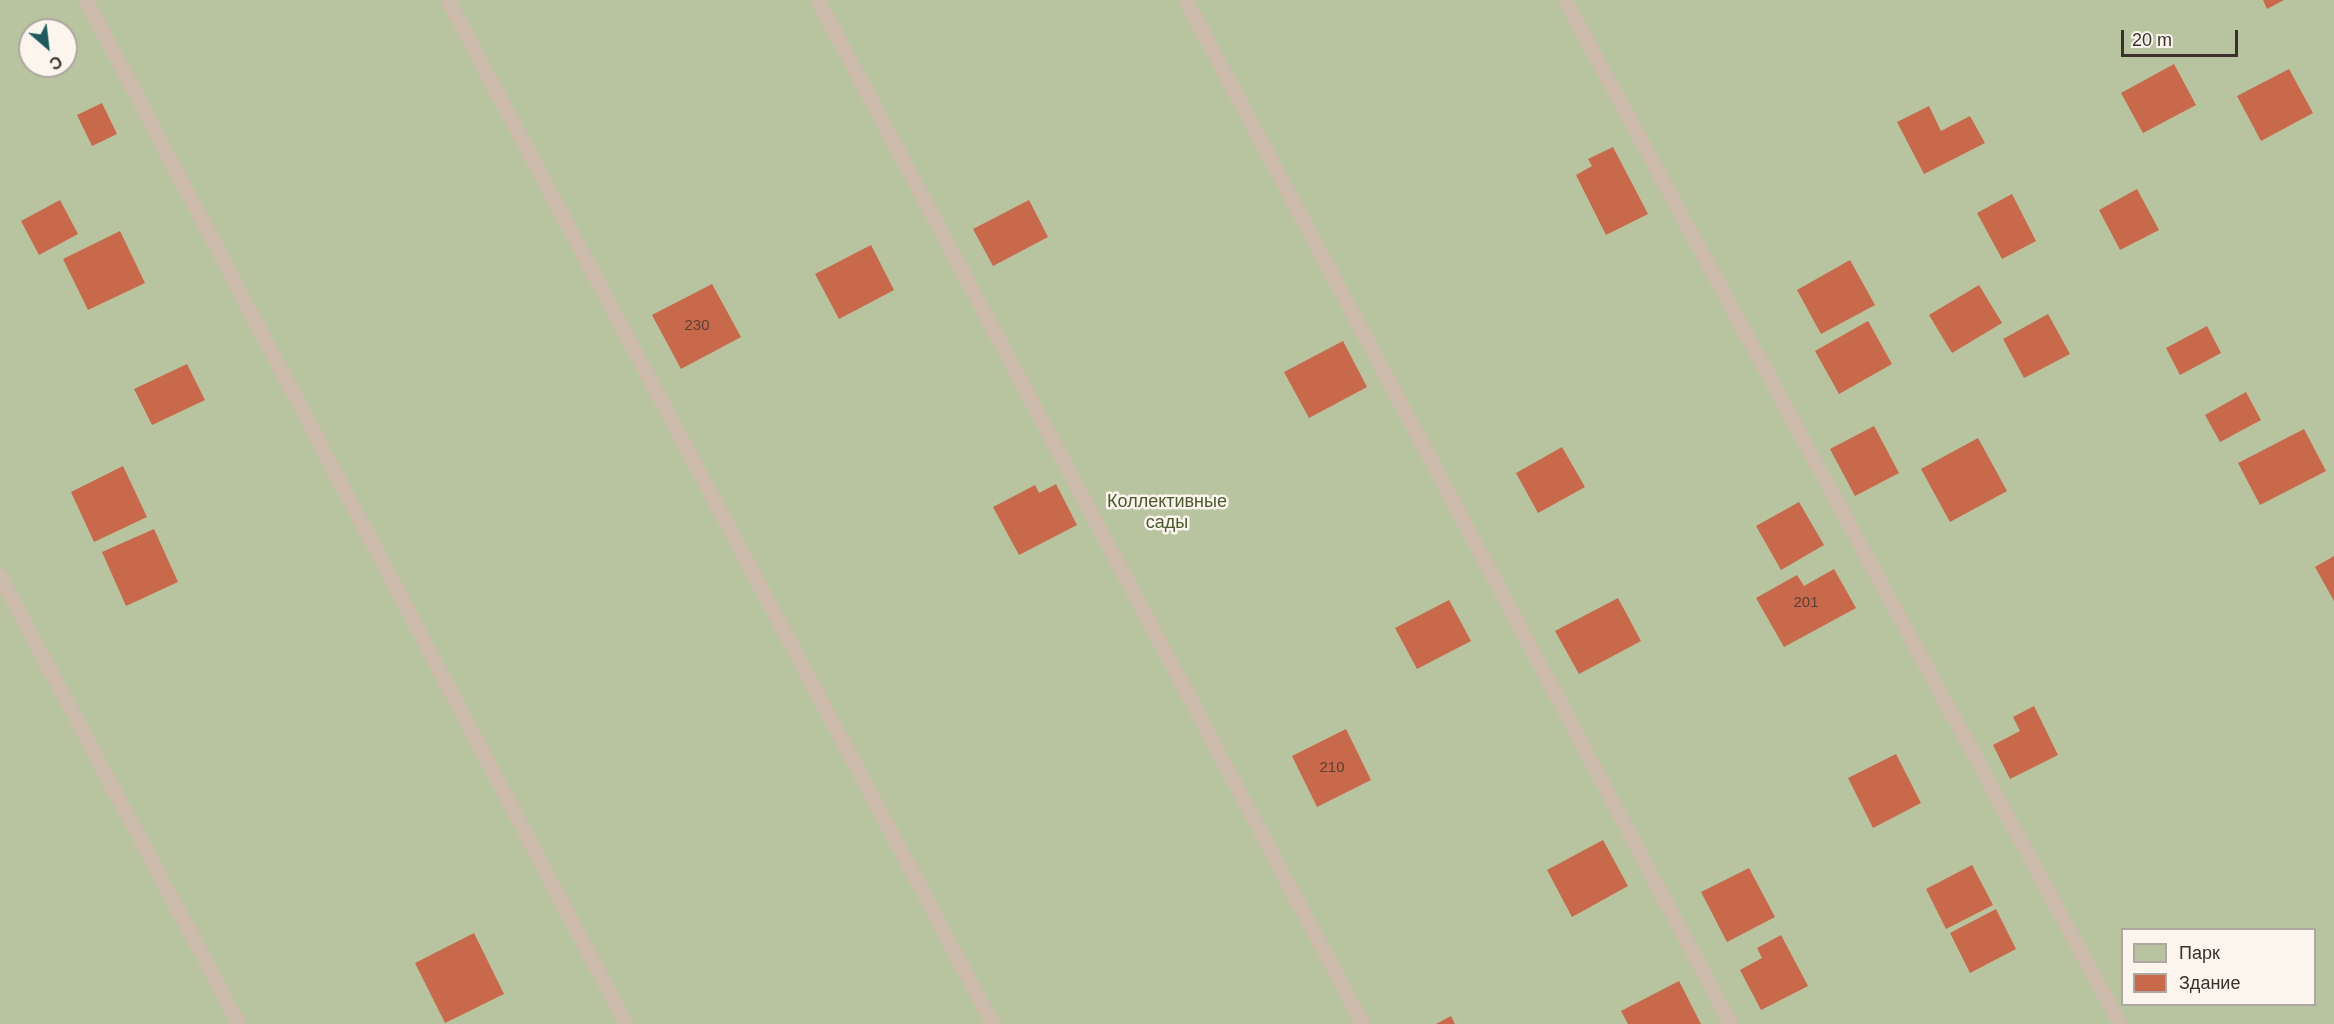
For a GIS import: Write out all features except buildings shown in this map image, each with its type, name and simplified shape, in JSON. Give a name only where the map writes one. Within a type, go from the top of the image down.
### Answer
[{"type":"lane","points":[[86,0],[626,1024]]},
{"type":"lane","points":[[448,0],[993,1024]]},
{"type":"lane","points":[[818,0],[1363,1024]]},
{"type":"lane","points":[[1186,0],[1731,1024]]},
{"type":"lane","points":[[1565,0],[2120,1024]]},
{"type":"lane","points":[[0,576],[239,1024]]},
{"type":"green space","name":"Коллективные сады","points":[[0,0],[2334,0],[2334,1024],[0,1024]]}]
